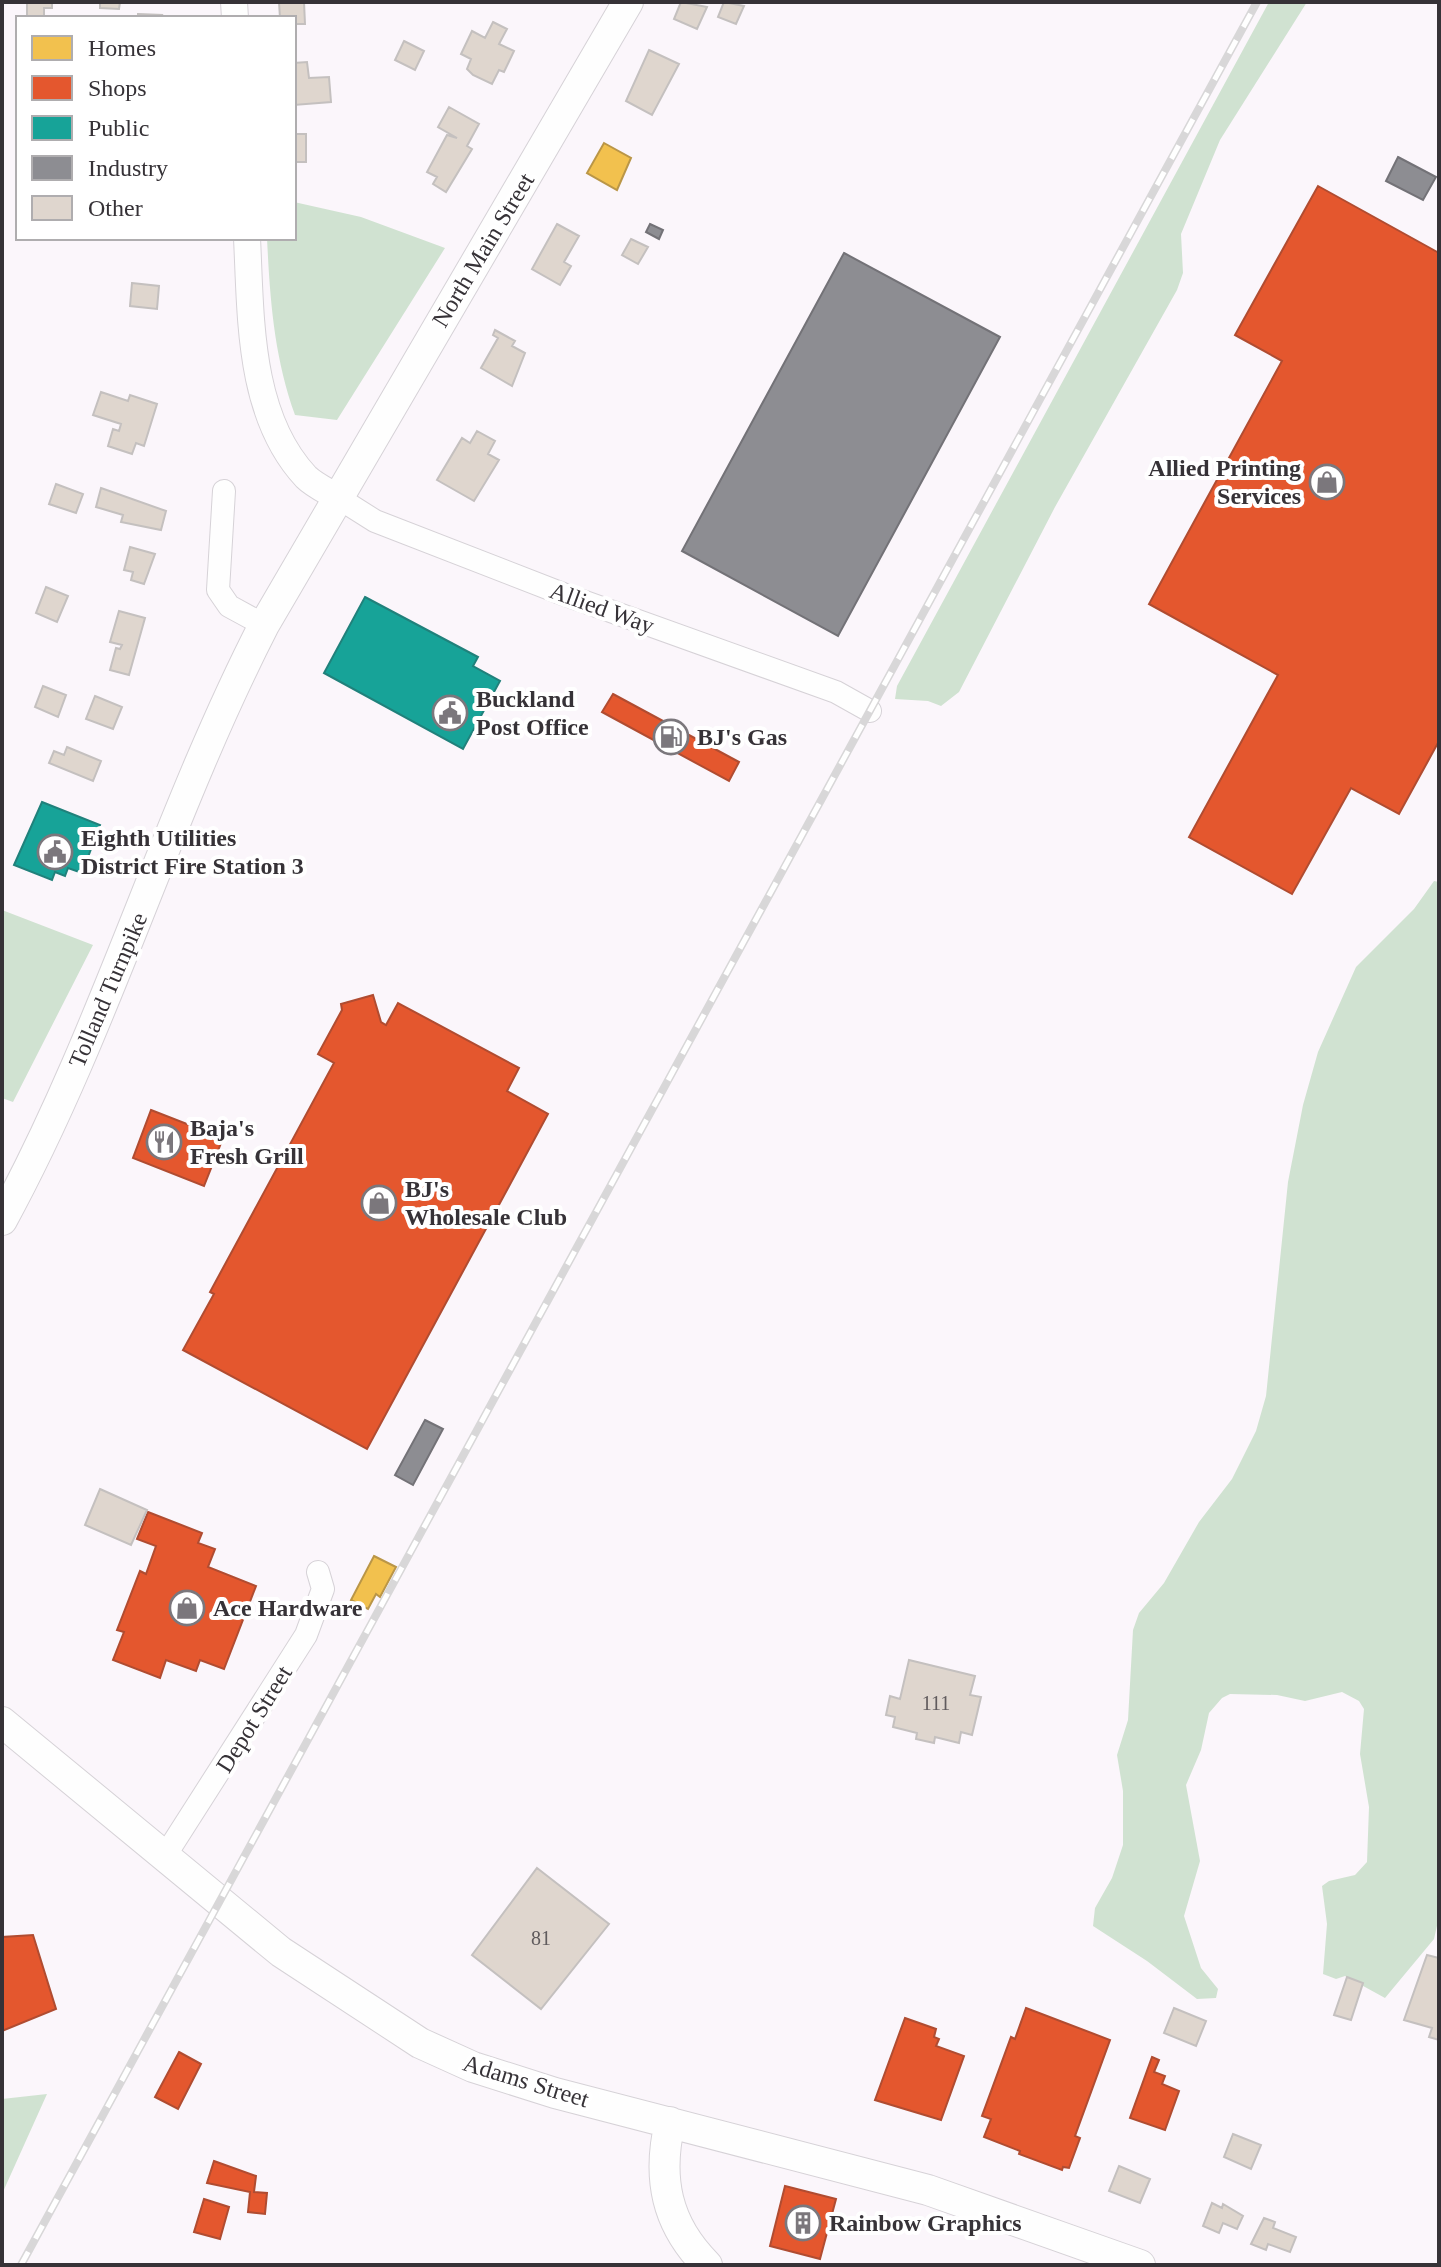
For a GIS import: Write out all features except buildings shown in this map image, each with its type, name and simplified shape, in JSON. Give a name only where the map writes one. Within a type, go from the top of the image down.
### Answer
[{"type":"main road","name":"North Main Street","points":[[337,497],[628,2]]},
{"type":"main road","name":"Tolland Turnpike","points":[[2,1220],[65,1092],[216,728],[264,625],[337,497]]},
{"type":"main road","name":"Adams Street","points":[[2,1722],[163,1859],[310,1974],[420,2043],[473,2067],[670,2122],[880,2175],[1140,2265]]},
{"type":"main road","points":[[670,2122],[662,2154],[666,2189],[677,2230],[707,2265]]},
{"type":"street","points":[[247,240],[252,331],[263,393],[280,442],[308,479],[337,497]]},
{"type":"street","points":[[224,491],[218,590],[229,606],[264,625]]},
{"type":"street","name":"Allied Way","points":[[337,497],[375,521],[563,594],[836,692],[870,711]]},
{"type":"street","name":"Depot Street","points":[[163,1859],[306,1635],[323,1589],[318,1572]]},
{"type":"green space","points":[[1269,2],[1307,2],[1220,140],[1181,234],[1183,273],[1177,290],[1055,507],[959,692],[941,706],[928,701],[895,699],[897,686]]},
{"type":"green space","points":[[296,202],[361,217],[445,248],[337,420],[295,415],[278,349],[267,240],[296,240]]},
{"type":"green space","points":[[1434,881],[1439,882],[1439,1917],[1434,1939],[1385,1998],[1345,1976],[1336,1979],[1323,1974],[1327,1924],[1322,1886],[1329,1881],[1355,1875],[1367,1862],[1369,1807],[1360,1754],[1364,1709],[1359,1701],[1342,1692],[1305,1701],[1277,1695],[1230,1694],[1222,1698],[1209,1713],[1201,1750],[1186,1785],[1200,1861],[1184,1916],[1201,1968],[1218,1989],[1216,1998],[1197,1999],[1093,1926],[1095,1908],[1112,1878],[1123,1845],[1123,1791],[1117,1755],[1128,1720],[1133,1630],[1139,1613],[1164,1583],[1199,1522],[1232,1479],[1256,1431],[1266,1396],[1288,1182],[1303,1105],[1318,1052],[1356,967],[1414,909]]},
{"type":"green space","points":[[2,910],[93,945],[13,1102],[2,1098]]},
{"type":"green space","points":[[47,2094],[2,2194],[2,2099]]},
{"type":"railway","points":[[21,2265],[1257,2]]},
{"type":"place","name":"Allied Printing Services","points":[[1327,482]]},
{"type":"place","name":"Buckland Post Office","points":[[450,713]]},
{"type":"place","name":"BJ's Gas","points":[[671,737]]},
{"type":"place","name":"Eighth Utilities District Fire Station 3","points":[[55,852]]},
{"type":"place","name":"Baja's Fresh Grill","points":[[164,1142]]},
{"type":"place","name":"BJ's Wholesale Club","points":[[379,1203]]},
{"type":"place","name":"Ace Hardware","points":[[187,1608]]},
{"type":"place","name":"Rainbow Graphics","points":[[803,2223]]}]
